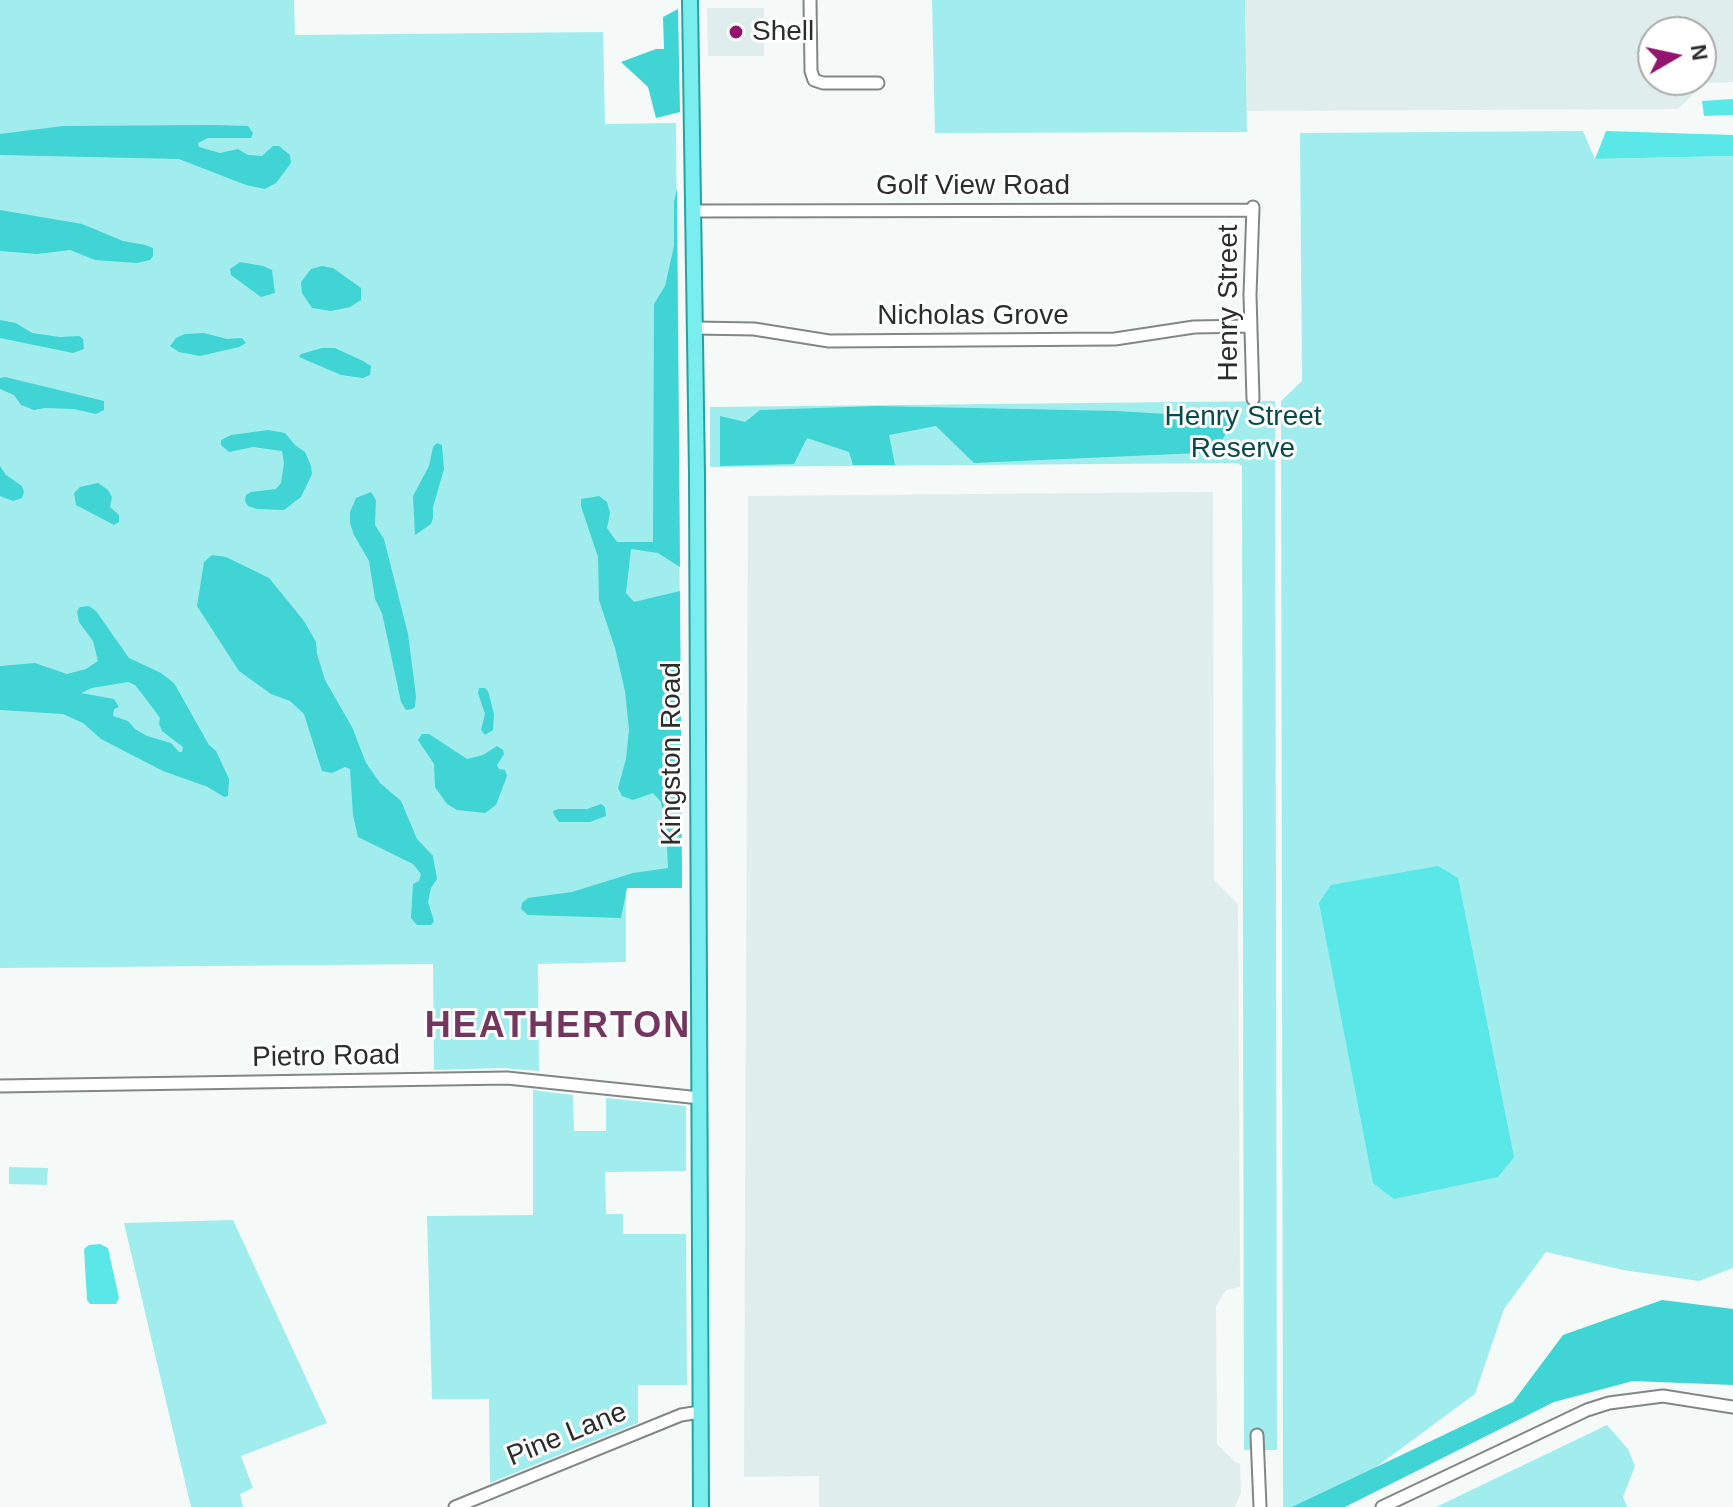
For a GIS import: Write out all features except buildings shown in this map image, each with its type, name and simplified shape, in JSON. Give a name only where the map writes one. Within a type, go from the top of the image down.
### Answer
[{"type":"main road","name":"Kingston Road","points":[[690,0],[695,328],[701,1507]]},
{"type":"street","points":[[810,0],[811,71],[814,80],[823,83],[878,83]]},
{"type":"street","name":"Golf View Road","points":[[694,211],[1253,208]]},
{"type":"street","name":"Henry Street","points":[[1253,208],[1253,399]]},
{"type":"street","name":"Nicholas Grove","points":[[695,328],[754,329],[829,341],[861,341],[1115,339],[1194,327],[1251,326]]},
{"type":"street","name":"Pietro Road","points":[[0,1086],[507,1078],[700,1098]]},
{"type":"street","points":[[1382,1507],[1599,1406],[1626,1399],[1663,1396],[1733,1407]]},
{"type":"street","name":"Pine Lane","points":[[455,1507],[681,1415],[700,1412]]},
{"type":"street","points":[[1257,1435],[1260,1507]]},
{"type":"shaded area","points":[[1245,0],[1733,0],[1733,82],[1717,83],[1717,16],[1637,16],[1637,96],[1692,96],[1678,109],[1247,111]]},
{"type":"shaded area","name":"Shell","points":[[707,8],[764,8],[764,56],[708,56]]},
{"type":"shaded area","points":[[678,9],[680,112],[656,118],[648,87],[621,62],[664,49],[663,17]]},
{"type":"shaded area","points":[[1733,99],[1733,115],[1704,116],[1702,101]]},
{"type":"shaded area","points":[[63,126],[248,126],[253,133],[251,138],[208,138],[198,143],[199,147],[220,153],[238,149],[248,155],[262,156],[273,146],[279,146],[290,155],[291,163],[276,183],[265,189],[246,185],[179,159],[0,155],[0,134]]},
{"type":"shaded area","points":[[1606,131],[1733,135],[1733,156],[1595,159]]},
{"type":"shaded area","points":[[677,188],[680,567],[658,553],[631,549],[626,593],[634,602],[680,591],[682,888],[627,888],[621,918],[528,915],[521,909],[528,898],[572,892],[633,873],[668,868],[661,802],[653,793],[633,800],[622,796],[618,788],[626,759],[629,730],[625,691],[599,600],[598,557],[581,499],[599,496],[607,502],[610,513],[607,528],[617,542],[653,542],[654,304],[665,286],[674,246]]},
{"type":"shaded area","points":[[0,210],[82,224],[123,241],[153,248],[153,256],[150,260],[137,263],[95,260],[70,250],[37,254],[0,251]]},
{"type":"shaded area","points":[[240,262],[272,270],[275,293],[261,297],[231,275],[230,269]]},
{"type":"shaded area","points":[[322,266],[333,268],[361,288],[361,300],[350,307],[331,311],[312,308],[302,293],[301,282],[311,269]]},
{"type":"shaded area","points":[[0,320],[16,323],[32,333],[79,336],[83,339],[84,349],[73,353],[0,338]]},
{"type":"shaded area","points":[[204,333],[227,339],[242,338],[246,343],[200,356],[179,352],[170,346],[176,338],[185,334]]},
{"type":"shaded area","points":[[322,348],[335,348],[363,361],[371,366],[370,375],[363,378],[341,375],[299,357]]},
{"type":"shaded area","points":[[0,378],[104,401],[104,410],[96,414],[74,409],[34,410],[21,405],[14,395],[0,389]]},
{"type":"shaded area","points":[[877,406],[1117,411],[1234,418],[1217,450],[1199,453],[974,463],[936,426],[889,435],[895,465],[853,465],[849,452],[807,438],[794,464],[720,466],[720,416],[745,422],[760,410]]},
{"type":"shaded area","points":[[268,430],[285,433],[305,452],[311,466],[312,474],[301,497],[284,510],[257,509],[248,506],[245,501],[246,495],[251,492],[276,489],[281,483],[282,451],[253,447],[229,452],[221,445],[221,440],[231,435]]},
{"type":"shaded area","points":[[437,443],[442,445],[444,469],[433,507],[433,518],[431,524],[415,535],[413,496]]},
{"type":"shaded area","points":[[0,466],[6,475],[22,486],[22,498],[13,501],[0,496]]},
{"type":"shaded area","points":[[98,483],[108,490],[112,497],[110,507],[119,515],[119,522],[114,525],[76,505],[74,493],[80,487]]},
{"type":"shaded area","points":[[371,492],[376,500],[375,525],[384,539],[408,634],[416,696],[412,709],[406,710],[401,702],[382,613],[375,599],[369,561],[350,523],[350,512],[356,498]]},
{"type":"shaded area","points":[[1213,492],[1214,880],[1238,904],[1240,1287],[1226,1290],[1216,1306],[1217,1444],[1240,1464],[1241,1492],[1235,1507],[819,1507],[819,1476],[744,1477],[748,496]]},
{"type":"shaded area","points":[[212,555],[226,557],[269,578],[304,621],[316,642],[325,680],[352,727],[366,763],[380,783],[401,801],[417,839],[433,856],[437,879],[428,902],[434,921],[431,925],[417,925],[411,918],[413,884],[419,881],[421,874],[413,864],[358,837],[350,769],[345,767],[332,773],[322,771],[304,714],[290,701],[271,694],[239,671],[197,606],[204,562]]},
{"type":"shaded area","points":[[89,606],[96,611],[129,658],[161,673],[174,683],[209,745],[216,751],[229,779],[228,796],[163,771],[101,739],[83,723],[63,714],[0,710],[0,666],[35,663],[67,674],[86,669],[98,661],[93,641],[79,622],[77,611],[80,607]],"holes":[[[128,682],[135,685],[160,718],[162,731],[183,747],[182,752],[171,743],[147,736],[128,721],[113,716],[114,709],[119,707],[114,699],[81,693]]]},
{"type":"shaded area","points":[[479,688],[488,691],[494,714],[493,730],[485,735],[481,730],[485,714]]},
{"type":"shaded area","points":[[422,734],[429,734],[467,759],[483,755],[497,746],[503,750],[504,754],[497,765],[505,770],[507,776],[496,805],[485,813],[457,810],[447,804],[435,787],[434,764],[418,740]]},
{"type":"shaded area","points":[[601,804],[605,807],[606,816],[590,822],[559,822],[553,811],[587,809]]},
{"type":"shaded area","points":[[1438,866],[1458,878],[1514,1157],[1498,1177],[1394,1199],[1373,1183],[1319,903],[1331,885]]},
{"type":"shaded area","points":[[100,1244],[108,1248],[119,1298],[116,1304],[90,1304],[87,1300],[84,1249]]},
{"type":"shaded area","points":[[1662,1300],[1733,1309],[1733,1385],[1633,1381],[1554,1402],[1345,1507],[1292,1507],[1513,1402],[1563,1335]]},
{"type":"green space","points":[[0,0],[294,0],[295,35],[603,32],[605,124],[676,123],[682,888],[626,888],[626,962],[538,964],[539,1071],[503,1068],[434,1070],[433,964],[0,968]]},
{"type":"green space","points":[[932,0],[1245,0],[1247,132],[935,133]]},
{"type":"green space","points":[[1583,131],[1595,159],[1733,156],[1733,1268],[1699,1281],[1623,1270],[1546,1252],[1504,1309],[1475,1394],[1322,1507],[1283,1507],[1281,401],[1302,381],[1300,133]]},
{"type":"green space","name":"Henry Street Reserve","points":[[1275,401],[1277,1450],[1244,1450],[1242,466],[1237,463],[710,467],[710,407]]},
{"type":"green space","points":[[533,1090],[573,1095],[574,1131],[606,1131],[606,1098],[686,1106],[686,1171],[605,1172],[606,1214],[623,1214],[623,1234],[686,1234],[687,1385],[638,1385],[638,1423],[490,1483],[489,1399],[432,1399],[427,1216],[533,1215]]},
{"type":"green space","points":[[9,1167],[48,1168],[47,1185],[9,1184]]},
{"type":"green space","points":[[233,1220],[327,1423],[241,1456],[253,1488],[240,1494],[243,1507],[191,1507],[124,1223]]},
{"type":"green space","points":[[1607,1425],[1628,1449],[1635,1466],[1623,1497],[1627,1507],[1436,1507]]},
{"type":"place","name":"Shell","points":[[736,32]]},
{"type":"district","name":"HEATHERTON","points":[[558,1027]]}]
